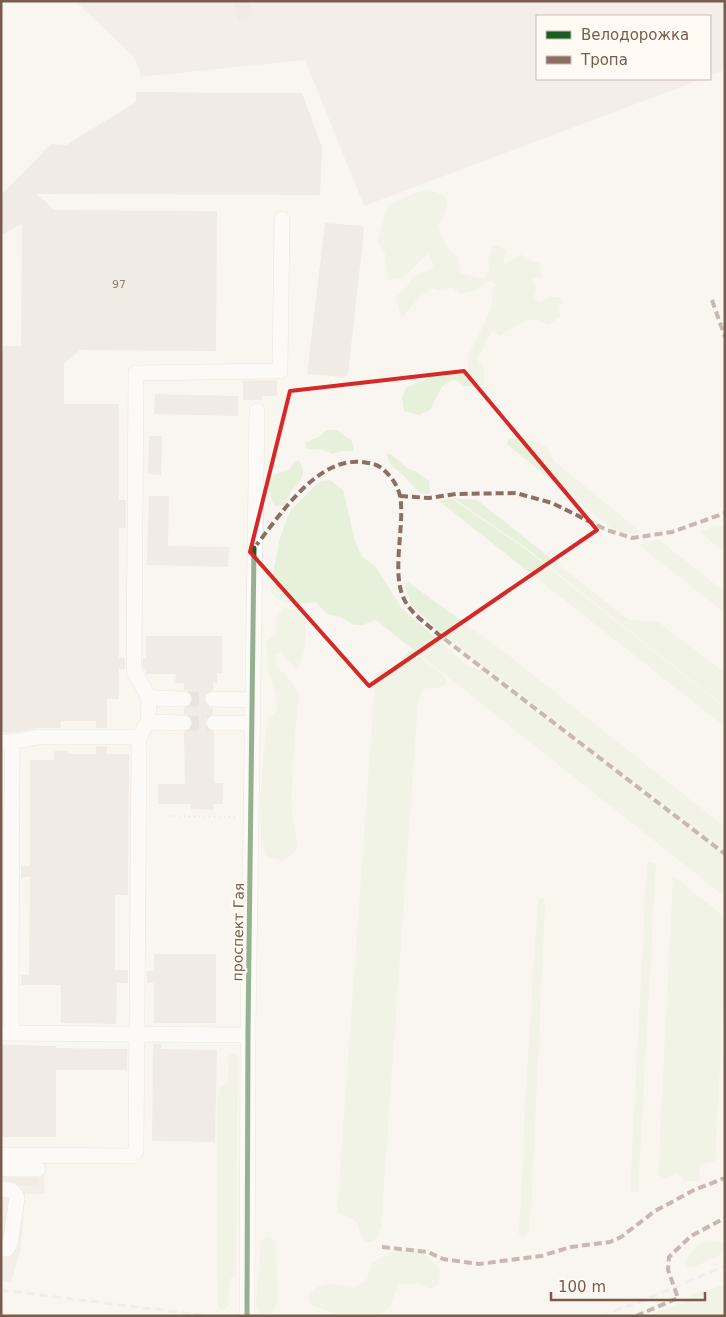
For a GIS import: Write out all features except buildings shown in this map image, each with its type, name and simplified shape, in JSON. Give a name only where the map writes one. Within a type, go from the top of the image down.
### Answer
[{"type":"street","points":[[1,1155],[132,1156],[136,1151],[139,737],[148,722],[149,698],[134,671],[136,373],[280,371],[282,219]]},
{"type":"street","name":"проспект Гая","points":[[247,1316],[248,1035],[257,410]]},
{"type":"street","points":[[149,698],[184,698]]},
{"type":"street","points":[[213,699],[252,700]]},
{"type":"street","points":[[148,722],[184,723]]},
{"type":"street","points":[[214,723],[252,723]]},
{"type":"street","points":[[139,737],[38,737],[7,742],[6,1033],[248,1035]]},
{"type":"street","points":[[1,1169],[38,1169]]},
{"type":"street","points":[[1,1189],[14,1191],[18,1198],[8,1219],[10,1244],[7,1249],[1,1248]]},
{"type":"path","points":[[169,816],[251,817]]},
{"type":"highlighted area","points":[[464,371],[597,530],[369,686],[250,552],[290,391]]},
{"type":"shaded area","points":[[75,1],[725,1],[725,70],[711,76],[711,15],[536,15],[536,80],[699,80],[364,206],[305,60],[141,77],[135,58]]},
{"type":"shaded area","points":[[1,1166],[43,1166],[45,1194],[25,1194],[21,1249],[11,1282],[1,1280]]},
{"type":"green space","points":[[427,189],[444,195],[446,211],[438,226],[446,246],[458,257],[460,273],[484,279],[490,271],[488,261],[492,247],[497,245],[506,251],[503,260],[505,264],[521,254],[525,259],[540,263],[542,277],[532,279],[537,289],[534,297],[539,302],[550,297],[560,297],[562,304],[558,308],[561,316],[549,325],[540,320],[532,320],[518,325],[500,336],[492,331],[477,359],[484,369],[484,386],[464,386],[454,379],[442,386],[430,410],[419,415],[404,411],[402,397],[406,388],[435,375],[460,374],[467,369],[470,352],[492,305],[493,290],[497,284],[490,281],[474,291],[460,294],[451,287],[444,291],[432,288],[418,298],[404,317],[400,314],[396,296],[406,288],[413,277],[434,267],[428,253],[403,278],[387,280],[385,253],[377,242],[388,206]]},
{"type":"green space","points":[[326,430],[336,430],[352,441],[354,451],[342,451],[332,454],[322,450],[306,448],[305,443],[321,436]]},
{"type":"green space","points":[[524,438],[547,447],[554,461],[641,532],[630,534],[612,529],[508,445],[507,442],[510,439]]},
{"type":"green space","points":[[387,454],[391,454],[407,468],[417,472],[429,481],[430,493],[419,492],[394,468],[389,462]]},
{"type":"green space","points":[[298,460],[302,465],[303,471],[301,480],[293,488],[284,506],[275,506],[269,486],[272,478],[274,475],[289,469]]},
{"type":"green space","points":[[330,480],[343,490],[355,541],[362,557],[376,567],[402,609],[467,666],[483,671],[725,855],[725,897],[376,620],[362,625],[354,625],[341,617],[329,615],[315,602],[288,603],[273,594],[270,588],[280,538],[290,511],[320,481]]},
{"type":"green space","points":[[451,498],[524,548],[725,708],[725,727],[439,501]]},
{"type":"green space","points":[[453,498],[477,500],[629,620],[657,621],[725,673],[725,707],[526,548]]},
{"type":"green space","points":[[717,525],[725,527],[725,553],[700,532]]},
{"type":"green space","points":[[658,539],[725,592],[725,613],[639,545]]},
{"type":"green space","points":[[408,582],[503,651],[725,827],[725,852],[440,632],[411,605],[405,585]]},
{"type":"green space","points":[[285,608],[294,609],[305,615],[306,629],[304,651],[297,670],[280,652],[275,656],[276,667],[293,683],[299,695],[291,806],[298,847],[294,853],[283,861],[266,856],[260,829],[260,810],[267,720],[278,710],[277,699],[267,668],[266,642],[277,632],[277,616]]},
{"type":"green space","points":[[409,651],[413,651],[446,678],[447,682],[439,687],[422,690],[418,703],[381,1227],[377,1237],[373,1241],[367,1242],[362,1238],[355,1221],[337,1212],[375,682],[376,675],[398,665]]},
{"type":"green space","points":[[647,862],[656,864],[638,1192],[630,1191]]},
{"type":"green space","points":[[673,876],[725,917],[725,974],[715,1161],[699,1165],[700,1181],[685,1181],[676,1172],[665,1179],[658,1175]]},
{"type":"green space","points":[[544,898],[532,1196],[528,1235],[522,1238],[518,1232],[522,1192],[532,984],[538,899]]},
{"type":"green space","points":[[235,1053],[238,1057],[236,1276],[230,1279],[229,1305],[222,1311],[218,1305],[217,1098],[219,1088],[228,1082],[229,1055]]},
{"type":"green space","points":[[268,1236],[277,1242],[278,1301],[271,1315],[259,1313],[256,1304],[261,1241]]},
{"type":"green space","points":[[725,1242],[725,1253],[691,1268],[686,1266],[685,1261],[698,1244]]},
{"type":"green space","points":[[417,1248],[440,1268],[439,1284],[431,1289],[417,1283],[398,1285],[390,1307],[376,1316],[343,1316],[311,1305],[308,1297],[318,1287],[335,1284],[355,1287],[367,1279],[372,1263],[391,1252]]},
{"type":"green space","points":[[725,1285],[725,1316],[646,1316],[681,1303],[695,1293]]},
{"type":"tunnel","points":[[184,699],[213,699]]},
{"type":"tunnel","points":[[184,723],[214,723]]},
{"type":"railway","points":[[601,1316],[725,1266]]},
{"type":"railway","points":[[1,1290],[209,1316]]},
{"type":"marked path","points":[[712,300],[725,337]]},
{"type":"marked path","points":[[254,548],[300,492],[329,469],[345,463],[362,462],[380,467],[388,474],[398,488],[401,499],[399,578],[404,599],[411,609],[438,634],[725,854]]},
{"type":"marked path","points":[[400,496],[429,498],[456,494],[516,493],[552,503],[607,530],[632,538],[672,532],[725,513]]},
{"type":"marked path","points":[[382,1247],[428,1252],[443,1259],[479,1264],[541,1256],[571,1247],[610,1242],[621,1237],[655,1211],[694,1190],[725,1178]]},
{"type":"marked path","points":[[636,1316],[678,1298],[668,1270],[669,1257],[691,1236],[725,1218]]},
{"type":"cycle path","points":[[247,1316],[248,1029],[254,548]]}]
